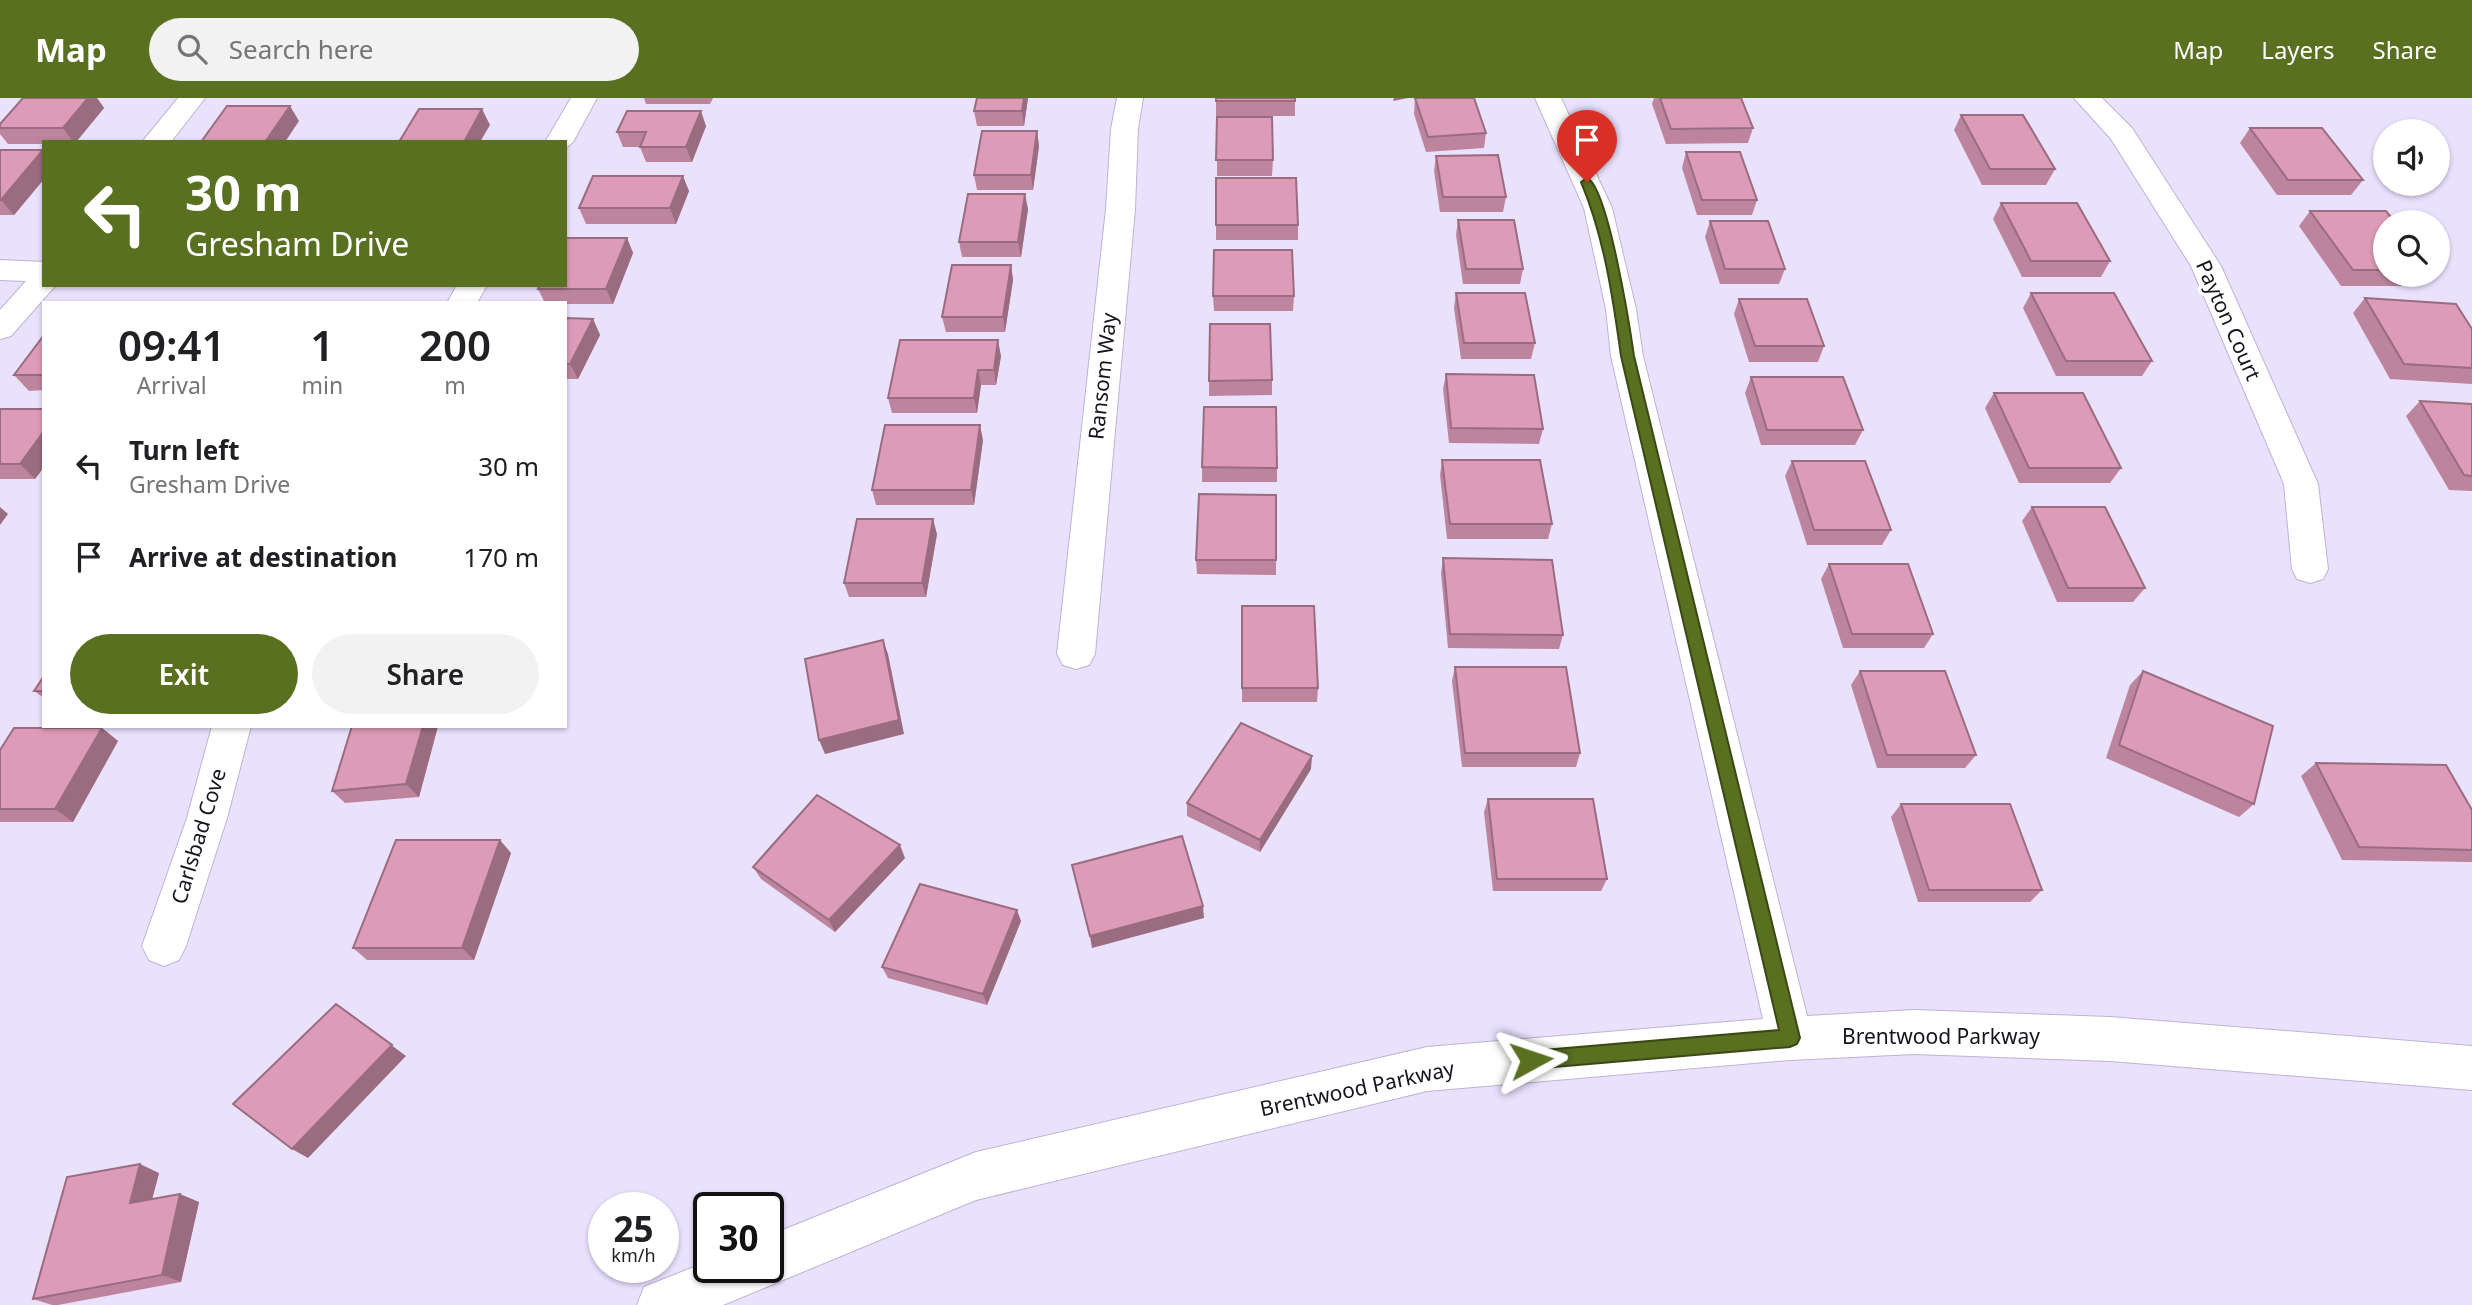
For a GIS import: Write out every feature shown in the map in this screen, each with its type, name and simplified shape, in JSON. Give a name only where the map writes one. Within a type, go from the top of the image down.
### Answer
[{"type":"street","points":[[158,140],[191,98]]},
{"type":"street","points":[[560,140],[584,98]]},
{"type":"street","name":"Ransom Way","points":[[1076,654],[1103,363],[1124,193],[1126,117],[1130,98]]},
{"type":"street","points":[[1548,98],[1598,208],[1621,309],[1627,356],[1790,1038]]},
{"type":"street","name":"Payton Court","points":[[2087,98],[2122,134],[2206,265],[2301,484],[2310,569]]},
{"type":"street","points":[[0,270],[42,272]]},
{"type":"street","points":[[0,329],[42,282]]},
{"type":"street","name":"Carlsbad Cove","points":[[164,946],[207,818],[231,728]]},
{"type":"street","name":"Brentwood Parkway","points":[[784,1254],[976,1176],[1427,1069],[1790,1038],[1914,1032],[2110,1040],[2472,1068]]},
{"type":"street","points":[[662,1305],[716,1283]]},
{"type":"building","points":[[23,98],[88,98],[63,128],[0,128],[0,124]]},
{"type":"building","points":[[977,98],[1024,98],[1022,111],[974,111]]},
{"type":"building","points":[[1216,98],[1295,98],[1295,101],[1216,101]]},
{"type":"building","points":[[1415,98],[1474,98],[1486,133],[1428,137]]},
{"type":"building","points":[[1660,98],[1741,98],[1753,128],[1671,129]]},
{"type":"building","points":[[227,106],[290,106],[266,140],[202,140]]},
{"type":"building","points":[[419,109],[482,109],[465,140],[400,140]]},
{"type":"building","points":[[627,111],[701,111],[686,147],[640,147],[646,132],[617,132]]},
{"type":"building","points":[[1961,115],[2023,115],[2055,169],[1990,169]]},
{"type":"building","points":[[1217,117],[1272,117],[1273,160],[1216,160]]},
{"type":"building","points":[[2250,128],[2322,128],[2363,180],[2288,180]]},
{"type":"building","points":[[982,131],[1037,131],[1031,175],[974,175]]},
{"type":"building","points":[[0,150],[42,150],[42,151],[0,200]]},
{"type":"building","points":[[1686,152],[1740,152],[1757,200],[1702,200]]},
{"type":"building","points":[[1498,155],[1506,197],[1443,197],[1436,156]]},
{"type":"building","points":[[593,176],[683,176],[670,208],[579,208]]},
{"type":"building","points":[[1216,178],[1296,178],[1298,225],[1216,225]]},
{"type":"building","points":[[968,194],[1025,194],[1018,242],[959,242]]},
{"type":"building","points":[[2001,203],[2077,203],[2110,261],[2031,261]]},
{"type":"building","points":[[2310,211],[2373,211],[2373,270],[2353,270]]},
{"type":"building","points":[[1458,220],[1514,220],[1523,269],[1466,269]]},
{"type":"building","points":[[1710,221],[1768,221],[1785,269],[1725,269]]},
{"type":"building","points":[[567,238],[627,238],[606,289],[538,289],[567,287]]},
{"type":"building","points":[[1214,250],[1292,250],[1294,296],[1213,296]]},
{"type":"building","points":[[952,265],[1011,265],[1003,317],[942,317]]},
{"type":"building","points":[[1456,293],[1525,293],[1535,343],[1464,343]]},
{"type":"building","points":[[2031,293],[2114,293],[2152,361],[2066,361]]},
{"type":"building","points":[[2365,298],[2456,304],[2472,329],[2472,368],[2404,364]]},
{"type":"building","points":[[1739,299],[1807,299],[1824,346],[1755,346]]},
{"type":"building","points":[[567,318],[593,319],[570,364],[567,364]]},
{"type":"building","points":[[1210,324],[1270,324],[1272,380],[1209,381]]},
{"type":"building","points":[[42,338],[42,375],[14,375]]},
{"type":"building","points":[[900,340],[998,340],[994,370],[978,370],[974,398],[888,398]]},
{"type":"building","points":[[1446,374],[1534,375],[1543,429],[1451,428]]},
{"type":"building","points":[[1751,377],[1843,377],[1863,430],[1767,430]]},
{"type":"building","points":[[1994,393],[2083,393],[2121,468],[2029,468]]},
{"type":"building","points":[[2420,401],[2472,404],[2472,476],[2464,475]]},
{"type":"building","points":[[1204,407],[1276,407],[1277,468],[1202,467]]},
{"type":"building","points":[[0,409],[42,409],[42,434],[20,464],[0,464]]},
{"type":"building","points":[[885,425],[980,425],[971,490],[872,490]]},
{"type":"building","points":[[1442,460],[1540,460],[1552,524],[1450,524]]},
{"type":"building","points":[[1792,461],[1865,461],[1891,530],[1814,530]]},
{"type":"building","points":[[1199,494],[1276,495],[1276,560],[1196,560]]},
{"type":"building","points":[[2032,507],[2105,507],[2145,588],[2068,588]]},
{"type":"building","points":[[857,519],[933,519],[922,583],[844,583]]},
{"type":"building","points":[[1443,558],[1552,560],[1563,635],[1450,634]]},
{"type":"building","points":[[1829,564],[1908,564],[1933,634],[1852,634]]},
{"type":"building","points":[[1242,606],[1314,606],[1318,688],[1242,688]]},
{"type":"building","points":[[883,640],[899,720],[819,740],[805,659]]},
{"type":"building","points":[[1455,667],[1566,667],[1580,753],[1465,753]]},
{"type":"building","points":[[1860,671],[1945,671],[1976,755],[1887,755]]},
{"type":"building","points":[[2143,671],[2273,726],[2254,804],[2119,745]]},
{"type":"building","points":[[42,679],[42,691],[34,691]]},
{"type":"building","points":[[1241,723],[1312,756],[1260,840],[1187,803]]},
{"type":"building","points":[[14,728],[102,728],[55,809],[0,809],[0,750]]},
{"type":"building","points":[[351,728],[422,728],[406,784],[332,791]]},
{"type":"building","points":[[2316,763],[2446,765],[2472,810],[2472,850],[2359,847]]},
{"type":"building","points":[[817,795],[900,845],[829,920],[753,867]]},
{"type":"building","points":[[1488,799],[1593,799],[1607,879],[1497,879]]},
{"type":"building","points":[[1901,804],[2010,804],[2042,890],[1929,890]]},
{"type":"building","points":[[1182,836],[1203,906],[1090,936],[1072,865]]},
{"type":"building","points":[[396,840],[500,840],[462,948],[353,948]]},
{"type":"building","points":[[920,884],[1017,910],[983,994],[882,967]]},
{"type":"building","points":[[336,1004],[392,1045],[292,1149],[233,1104]]},
{"type":"building","points":[[140,1164],[130,1203],[180,1194],[162,1275],[33,1299],[67,1177]]},
{"type":"route","points":[[1531,1060],[1790,1038],[1627,356],[1621,309],[1598,208],[1587,182]]}]
